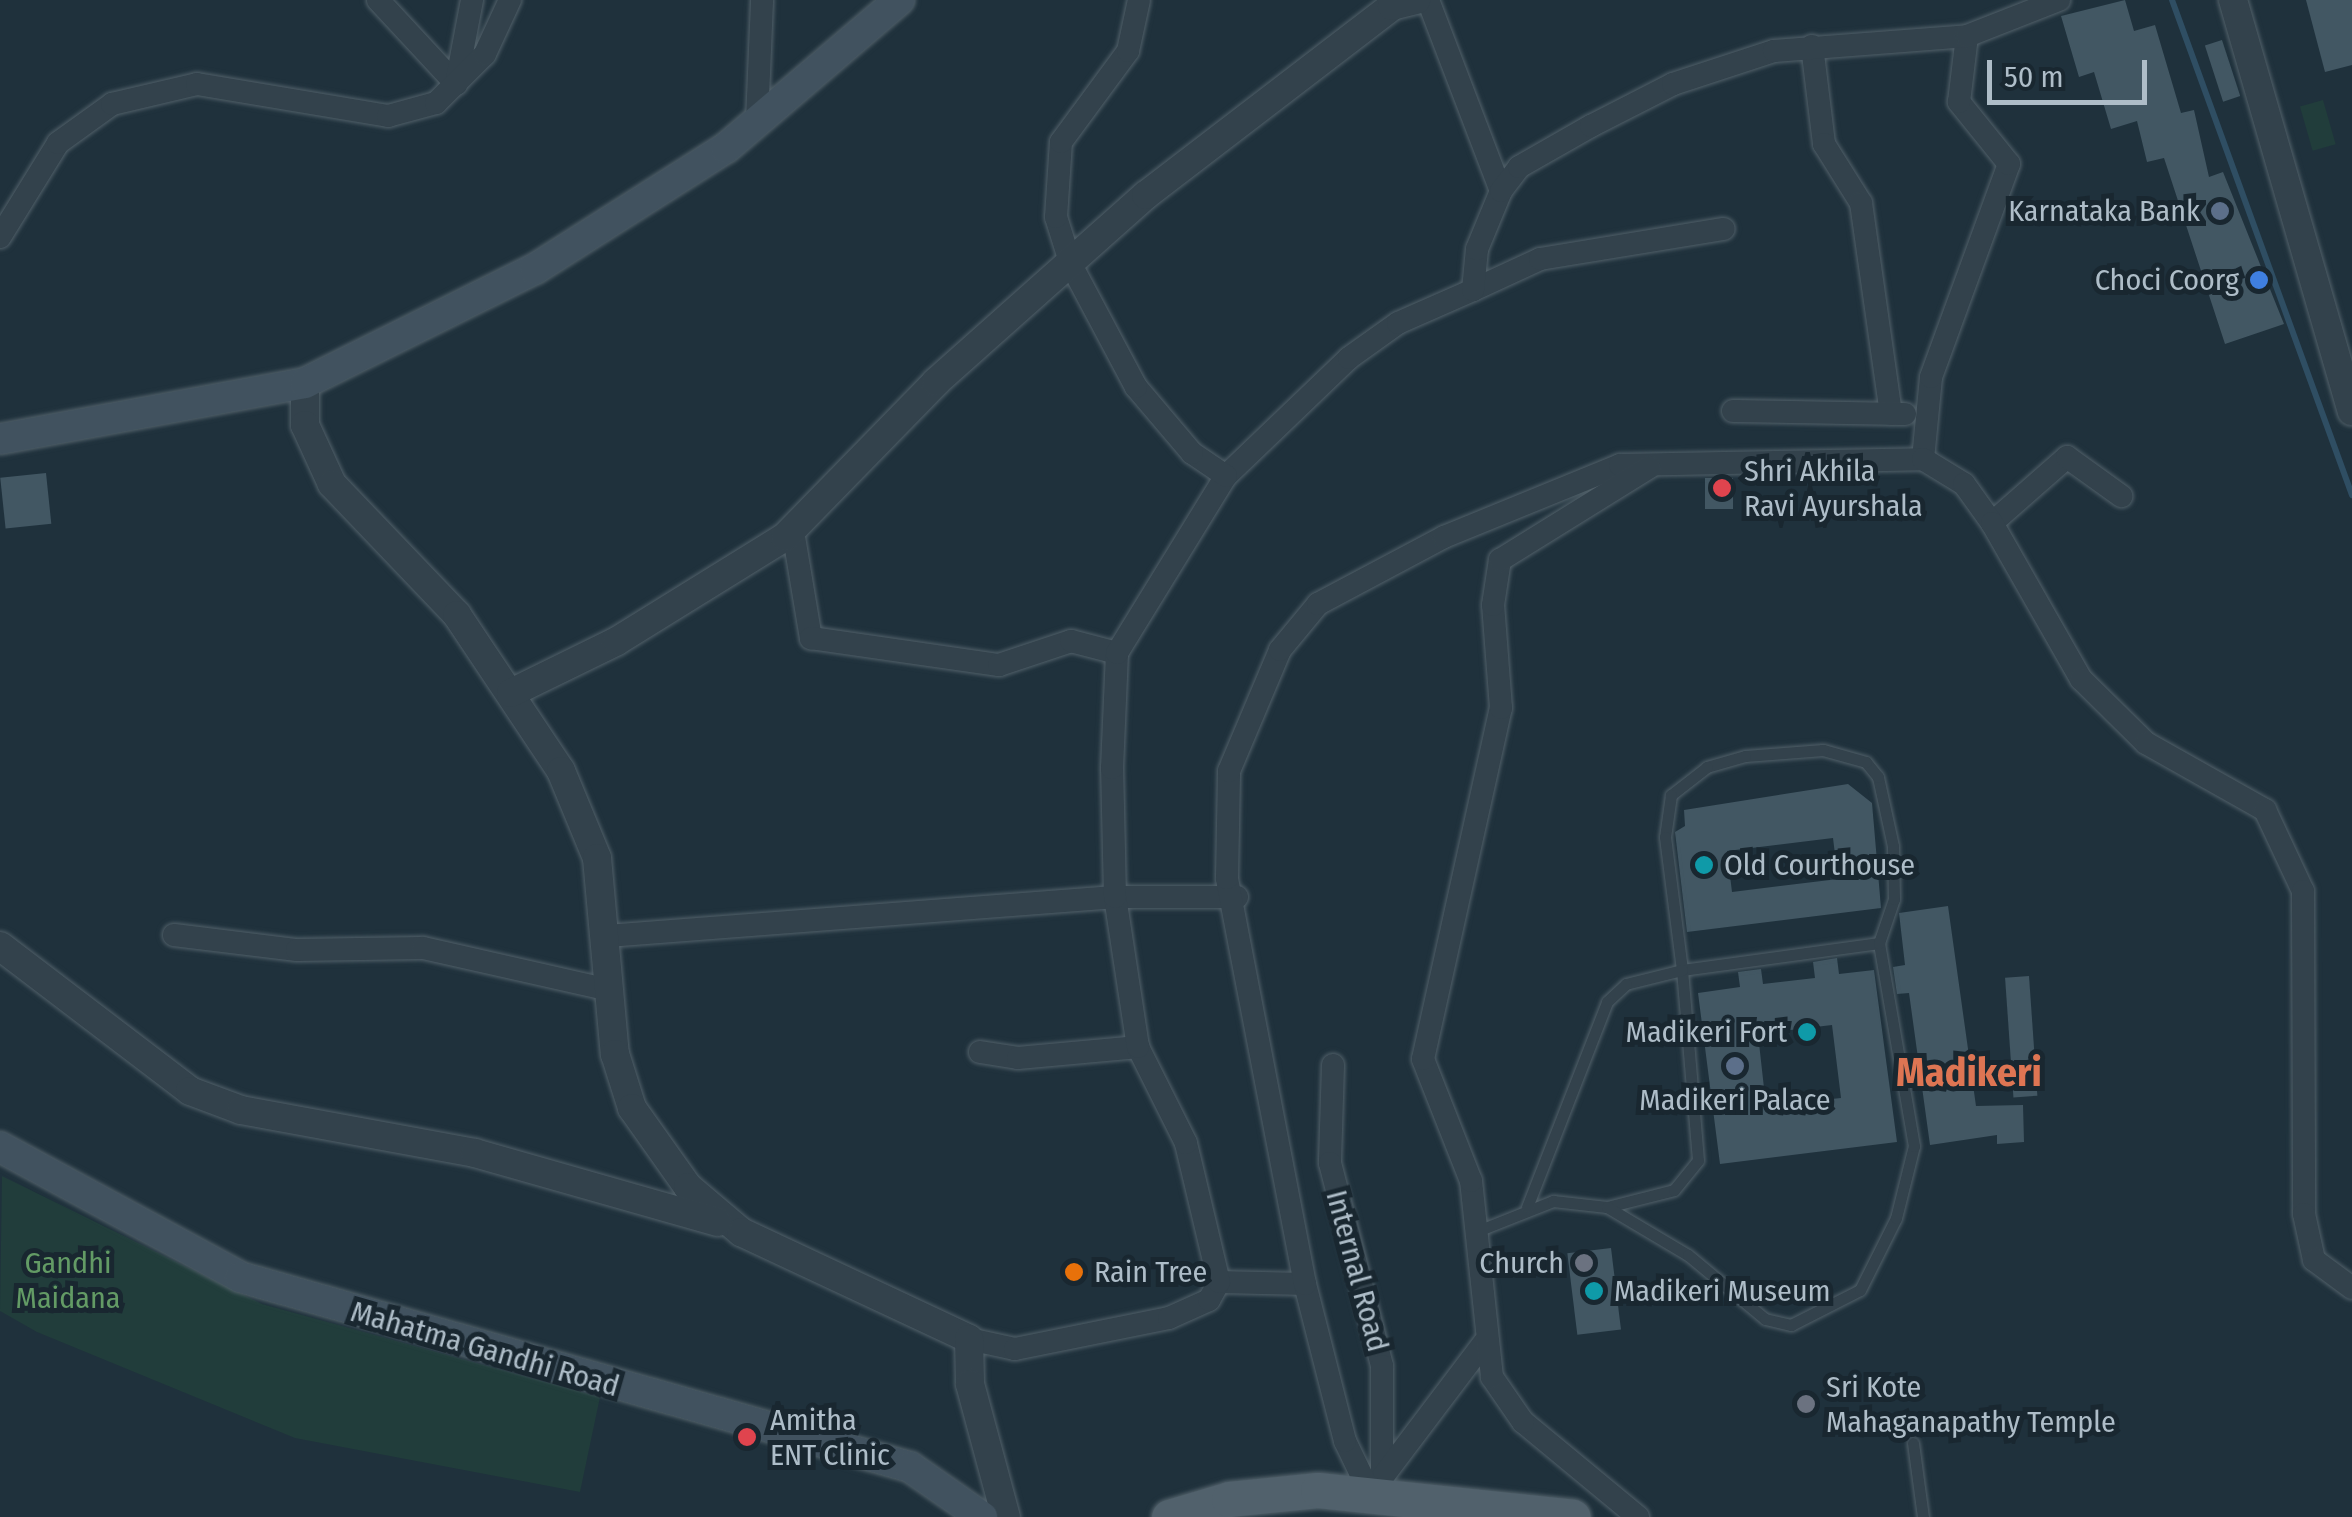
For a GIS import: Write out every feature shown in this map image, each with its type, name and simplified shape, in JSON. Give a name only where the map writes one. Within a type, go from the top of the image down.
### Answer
[{"type":"main road","points":[[0,439],[304,383],[535,270],[757,120],[899,0]]},
{"type":"main road","name":"Mahatma Gandhi Road","points":[[0,1147],[240,1278],[910,1467],[982,1517]]},
{"type":"main road","points":[[1170,1517],[1267,1492],[1376,1486],[1573,1517]]},
{"type":"street","points":[[378,0],[456,84]]},
{"type":"street","points":[[456,84],[472,0]]},
{"type":"street","points":[[0,237],[58,143],[112,104],[197,84],[388,116],[436,103],[456,84],[485,54],[510,0]]},
{"type":"street","points":[[757,120],[762,0]]},
{"type":"street","points":[[1139,0],[1128,51],[1062,142],[1056,216],[1071,266],[1136,387],[1192,454],[1226,476]]},
{"type":"street","points":[[511,693],[617,641],[793,531],[936,382],[1071,266],[1310,68],[1392,6],[1416,0]]},
{"type":"street","points":[[1428,0],[1500,191]]},
{"type":"street","points":[[1472,290],[1477,249],[1500,191],[1519,168],[1673,84],[1812,46],[1967,36],[2059,0]]},
{"type":"street","points":[[2233,0],[2351,404]]},
{"type":"street","points":[[1922,460],[1924,414],[2009,164],[1958,102],[1967,36]]},
{"type":"street","points":[[1812,46],[1824,144],[1861,203],[1891,414]]},
{"type":"street","points":[[0,946],[190,1091],[615,1189],[740,1232],[969,1339],[1015,1349],[1169,1318],[1209,1300],[1219,1282],[1186,1143],[1138,1047],[1115,896],[1118,653],[1226,476],[1349,358],[1398,323],[1540,259],[1724,229]]},
{"type":"street","points":[[304,383],[305,425],[332,484],[456,615],[561,771],[597,858],[607,936],[614,1054],[632,1108],[688,1187],[740,1232]]},
{"type":"street","points":[[1732,411],[1924,414]]},
{"type":"street","points":[[1992,523],[2067,457],[2121,496]]},
{"type":"street","points":[[1484,1343],[1376,1486],[1345,1441],[1305,1284],[1237,897],[1227,878],[1229,771],[1280,650],[1318,604],[1577,476],[1653,464],[1922,460],[1964,484],[1992,523],[2081,679],[2146,743],[2265,810],[2287,844],[2303,891],[2304,1214],[2314,1260],[2352,1288]]},
{"type":"street","points":[[1638,1517],[1524,1422],[1492,1376],[1484,1343],[1480,1230],[1423,1059],[1502,708],[1494,581],[1516,546],[1653,464]]},
{"type":"street","points":[[793,531],[812,638],[999,665],[1071,642],[1118,653]]},
{"type":"street","points":[[607,936],[1115,896],[1237,897]]},
{"type":"street","points":[[174,935],[297,950],[423,948],[610,990]]},
{"type":"street","points":[[980,1052],[1018,1058],[1138,1047]]},
{"type":"street","name":"Internal Road","points":[[1332,1065],[1330,1163],[1382,1366],[1376,1486]]},
{"type":"street","points":[[1219,1282],[1305,1284]]},
{"type":"street","points":[[969,1339],[970,1384],[1006,1517]]},
{"type":"lane","points":[[1480,1230],[1527,1208],[1553,1201],[1607,1207],[1674,1190],[1698,1160],[1682,970],[1665,837],[1671,795],[1707,767],[1791,749],[1850,755],[1878,777],[1895,872],[1879,943],[1914,1146],[1896,1218],[1860,1290],[1816,1318],[1766,1319],[1607,1207]]},
{"type":"lane","points":[[1527,1208],[1606,1002],[1626,984],[1682,970],[1879,943]]},
{"type":"lane","points":[[1913,1443],[1924,1517]]},
{"type":"green space","points":[[2323,100],[2336,144],[2313,151],[2300,107]]},
{"type":"green space","name":"Gandhi Maidana","points":[[2,1176],[262,1304],[600,1397],[580,1492],[295,1438],[37,1332],[0,1311]]},
{"type":"building","points":[[2125,0],[2134,31],[2155,25],[2181,113],[2194,110],[2209,177],[2223,172],[2284,324],[2225,344],[2164,158],[2147,162],[2137,121],[2111,129],[2094,72],[2079,77],[2061,16]]},
{"type":"building","points":[[2306,0],[2352,0],[2352,65],[2325,72]]},
{"type":"building","points":[[2222,40],[2240,96],[2223,102],[2205,46]]},
{"type":"building","points":[[46,473],[51,524],[6,529],[0,478]]},
{"type":"building","points":[[1705,478],[1733,478],[1733,509],[1705,509]]},
{"type":"building","name":"Old Courthouse","points":[[1848,784],[1872,803],[1881,908],[1687,932],[1675,832],[1685,826],[1684,810]],"holes":[[[1833,838],[1838,879],[1732,892],[1727,851]]]},
{"type":"building","points":[[1948,906],[1976,1106],[2023,1105],[2024,1142],[1997,1144],[1997,1135],[1930,1145],[1909,993],[1897,994],[1893,967],[1905,965],[1899,913]]},
{"type":"building","name":"Madikeri Palace","points":[[1837,958],[1839,974],[1874,970],[1897,1142],[1720,1164],[1698,993],[1740,987],[1738,972],[1761,969],[1763,984],[1815,978],[1813,962]],"holes":[[[1832,1025],[1841,1098],[1766,1106],[1758,1034]]]},
{"type":"building","points":[[2029,976],[2037,1096],[2013,1097],[2005,978]]},
{"type":"building","name":"Madikeri Museum","points":[[1611,1248],[1621,1329],[1577,1335],[1567,1253]]},
{"type":"waterway","points":[[2172,0],[2352,495]]},
{"type":"place","name":"Karnataka Bank","points":[[2220,211]]},
{"type":"place","name":"Choci Coorg","points":[[2259,280]]},
{"type":"place","name":"Shri Akhila Ravi Ayurshala","points":[[1722,488]]},
{"type":"place","name":"Old Courthouse","points":[[1704,865]]},
{"type":"place","name":"Madikeri Fort","points":[[1807,1032]]},
{"type":"place","name":"Madikeri Palace","points":[[1735,1066]]},
{"type":"place","name":"Church","points":[[1584,1263]]},
{"type":"place","name":"Rain Tree","points":[[1074,1272]]},
{"type":"place","name":"Madikeri Museum","points":[[1594,1291]]},
{"type":"place","name":"Sri Kote Mahaganapathy Temple","points":[[1806,1404]]},
{"type":"place","name":"Amitha ENT Clinic","points":[[747,1437]]},
{"type":"district","name":"Madikeri","points":[[1969,1073]]}]
